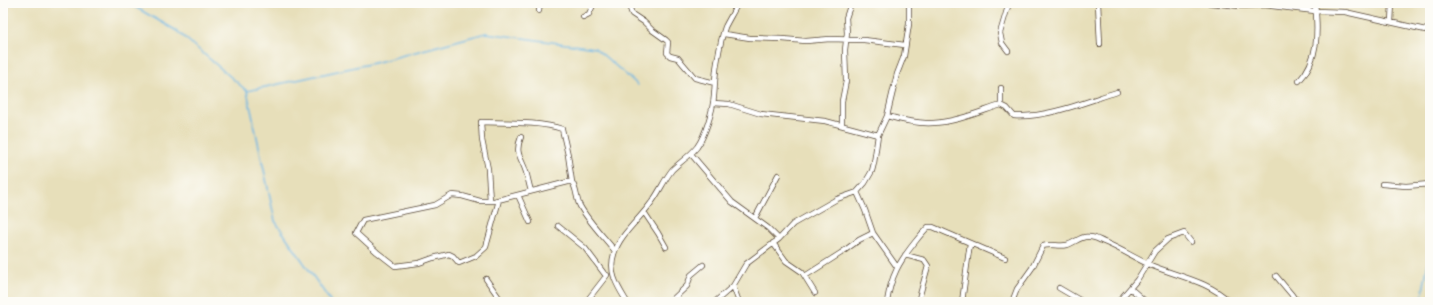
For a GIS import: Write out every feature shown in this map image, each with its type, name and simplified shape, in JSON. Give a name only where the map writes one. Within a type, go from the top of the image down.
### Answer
[{"type":"street","points":[[539,11],[540,3]]},
{"type":"street","points":[[583,17],[589,14],[594,3]]},
{"type":"street","points":[[628,3],[632,14],[668,42],[667,52],[670,56],[678,58],[695,78],[715,83]]},
{"type":"street","points":[[627,302],[617,285],[612,269],[612,261],[615,251],[630,227],[644,212],[671,172],[691,154],[702,138],[713,103],[717,62],[724,34],[738,3]]},
{"type":"street","points":[[842,125],[842,96],[846,81],[846,18],[851,3]]},
{"type":"street","points":[[715,302],[733,286],[746,264],[779,239],[794,224],[837,199],[857,192],[862,188],[872,171],[878,135],[887,116],[897,74],[904,56],[909,24],[909,3]]},
{"type":"street","points":[[1008,51],[1002,43],[1000,33],[1010,3]]},
{"type":"street","points":[[1098,3],[1100,44]]},
{"type":"street","points":[[1210,3],[1264,5],[1316,11],[1345,12],[1430,31]]},
{"type":"street","points":[[1299,81],[1306,74],[1316,48],[1315,3]]},
{"type":"street","points":[[1391,22],[1392,3]]},
{"type":"street","points":[[724,34],[750,38],[806,41],[847,39],[864,40],[905,45]]},
{"type":"street","points":[[1001,88],[1001,105]]},
{"type":"street","points":[[1001,105],[1014,116],[1026,116],[1053,111],[1117,92]]},
{"type":"street","points":[[713,103],[729,104],[761,114],[821,120],[878,135]]},
{"type":"street","points":[[887,116],[925,123],[941,122],[974,115],[1001,105]]},
{"type":"street","points":[[490,201],[488,169],[482,140],[481,122],[555,126],[562,129],[572,182],[580,206],[615,251]]},
{"type":"street","points":[[521,137],[518,147],[519,157],[526,170],[530,191]]},
{"type":"street","points":[[691,154],[732,202],[755,218],[779,239]]},
{"type":"street","points":[[755,218],[778,175]]},
{"type":"street","points":[[499,200],[486,247],[476,256],[458,262],[449,254],[419,263],[395,266],[356,233],[362,220],[435,205],[452,195],[480,201],[490,201],[572,182]]},
{"type":"street","points":[[1382,184],[1406,186],[1430,184]]},
{"type":"street","points":[[857,192],[863,203],[873,233],[897,267]]},
{"type":"street","points":[[518,195],[530,222]]},
{"type":"street","points":[[644,212],[666,248]]},
{"type":"street","points":[[558,226],[585,248],[606,276]]},
{"type":"street","points":[[887,302],[890,287],[897,267],[925,230],[930,227],[1005,258]]},
{"type":"street","points":[[805,276],[842,253],[859,240],[873,233]]},
{"type":"street","points":[[1118,302],[1148,264],[1155,251],[1168,239],[1184,233],[1191,242]]},
{"type":"street","points":[[1012,302],[1017,289],[1032,268],[1043,246],[1048,244],[1066,245],[1082,237],[1092,237],[1126,252],[1148,264],[1193,280],[1219,293],[1230,302]]},
{"type":"street","points":[[773,243],[786,261],[802,272],[815,292]]},
{"type":"street","points":[[962,302],[970,243]]},
{"type":"street","points":[[905,255],[924,260],[928,266],[918,302]]},
{"type":"street","points":[[670,302],[687,286],[691,275],[703,265]]},
{"type":"street","points":[[586,302],[612,269]]},
{"type":"street","points":[[1276,276],[1292,295],[1293,300],[1302,302]]},
{"type":"street","points":[[486,279],[502,302]]},
{"type":"street","points":[[733,286],[739,302]]},
{"type":"street","points":[[1058,288],[1083,302]]},
{"type":"street","points":[[1130,288],[1146,302]]},
{"type":"waterway","points":[[128,3],[177,31],[247,91],[275,221],[331,302]]},
{"type":"waterway","points":[[247,91],[378,62],[486,33],[595,48],[638,85]]},
{"type":"waterway","points":[[1421,302],[1429,258]]}]
